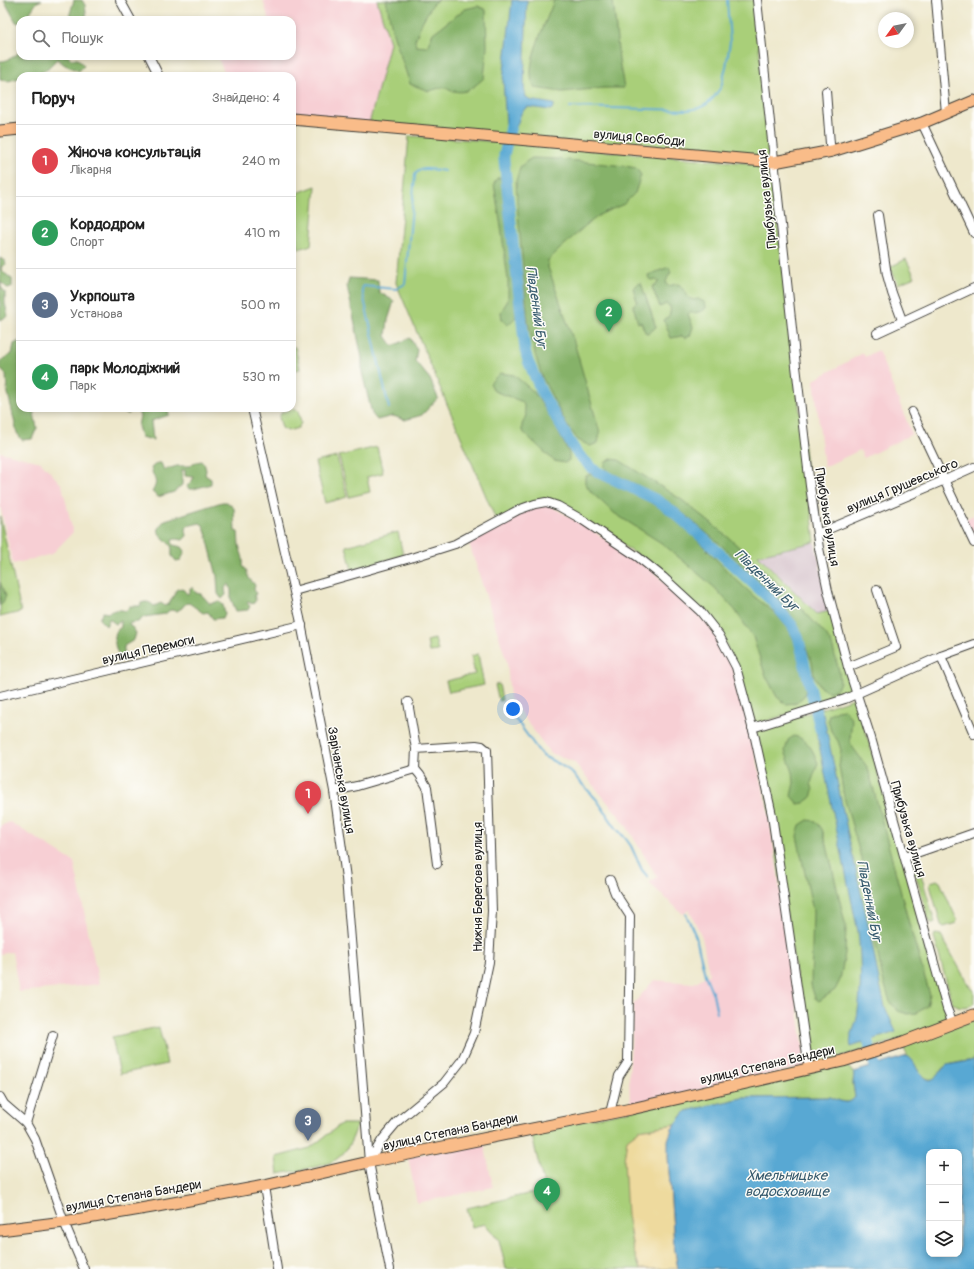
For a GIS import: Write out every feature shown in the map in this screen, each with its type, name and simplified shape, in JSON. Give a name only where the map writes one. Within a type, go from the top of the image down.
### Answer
[{"type":"main road","name":"вулиця Свободи","points":[[296,119],[774,162],[832,151],[922,123],[974,101]]},
{"type":"main road","points":[[0,126],[16,124]]},
{"type":"main road","points":[[0,131],[16,129]]},
{"type":"main road","name":"вулиця Степана Бандери","points":[[0,1230],[64,1222],[264,1186],[369,1162],[610,1113],[843,1061],[902,1042],[974,1015]]},
{"type":"street","points":[[120,0],[129,16]]},
{"type":"street","name":"Прибузька вулиця","points":[[757,0],[796,366],[817,534],[828,591],[848,667],[905,857],[947,1009],[953,1023]]},
{"type":"street","points":[[936,0],[946,113]]},
{"type":"street","points":[[151,60],[158,72]]},
{"type":"street","points":[[826,91],[832,151]]},
{"type":"street","points":[[922,123],[974,233]]},
{"type":"street","points":[[878,215],[887,275],[902,320]]},
{"type":"street","points":[[877,333],[902,320],[974,288]]},
{"type":"street","name":"Зарічанська вулиця","points":[[253,412],[302,625],[334,791],[346,878],[369,1162]]},
{"type":"street","points":[[912,412],[974,543]]},
{"type":"street","name":"вулиця Грушевського","points":[[817,534],[974,467]]},
{"type":"street","points":[[294,591],[455,544],[527,506],[541,503],[551,503],[581,519],[638,557],[655,570],[700,611],[719,635],[736,668],[752,728],[772,816],[809,1069]]},
{"type":"street","points":[[848,667],[896,647],[877,590]]},
{"type":"street","name":"вулиця Перемоги","points":[[0,696],[302,625]]},
{"type":"street","points":[[752,728],[830,704],[941,656],[974,644]]},
{"type":"street","points":[[941,656],[974,734]]},
{"type":"street","points":[[408,702],[416,750],[415,769],[427,787],[437,864]]},
{"type":"street","name":"Нижня Берегова вулиця","points":[[369,1162],[382,1140],[398,1121],[444,1083],[462,1060],[474,1033],[489,962],[492,911],[487,750],[482,746],[469,745],[416,750]]},
{"type":"street","points":[[334,791],[357,786],[415,769]]},
{"type":"street","points":[[905,857],[974,833]]},
{"type":"street","points":[[610,880],[615,893],[630,916],[630,924],[628,1062],[619,1076],[610,1113]]},
{"type":"street","points":[[26,1123],[53,1036]]},
{"type":"street","points":[[0,1098],[4,1104],[26,1123],[35,1139],[64,1222],[84,1269]]},
{"type":"street","points":[[369,1162],[390,1269]]},
{"type":"street","points":[[264,1186],[277,1269]]},
{"type":"shaded area","points":[[263,0],[377,0],[390,43],[369,124],[296,116],[296,72],[224,72],[219,60],[296,60],[296,16],[268,16]]},
{"type":"shaded area","points":[[878,350],[912,434],[864,458],[860,450],[824,467],[814,380],[863,353],[865,357]]},
{"type":"shaded area","points":[[0,452],[41,462],[62,485],[73,532],[52,554],[13,564],[0,505]]},
{"type":"shaded area","points":[[541,505],[550,506],[579,522],[649,568],[698,613],[717,636],[733,668],[750,729],[769,816],[806,1066],[630,1106],[629,1074],[634,1003],[654,980],[694,983],[709,974],[702,937],[689,910],[683,914],[649,883],[657,877],[624,822],[574,762],[550,753],[510,698],[507,662],[468,540],[528,509]]},
{"type":"shaded area","points":[[974,515],[974,538],[965,519]]},
{"type":"shaded area","points":[[815,542],[830,611],[817,614],[757,555]]},
{"type":"shaded area","points":[[10,822],[74,862],[99,984],[19,992],[12,952],[0,954],[0,826]]},
{"type":"shaded area","points":[[484,1142],[493,1187],[417,1203],[408,1157]]},
{"type":"green space","points":[[4,0],[42,0],[37,2],[28,16],[16,16],[16,22]]},
{"type":"green space","points":[[74,0],[82,0],[85,5],[86,16],[69,16]]},
{"type":"green space","points":[[377,0],[754,0],[771,159],[369,124],[390,43]]},
{"type":"green space","points":[[386,0],[439,0],[434,2],[422,22],[415,40],[416,46],[427,47],[433,33],[465,9],[478,6],[486,10],[487,47],[484,78],[474,87],[461,92],[443,87],[429,91],[410,84],[393,33]]},
{"type":"green space","points":[[554,0],[613,0],[619,60],[624,88],[604,88],[562,92],[535,88],[531,78],[533,58]]},
{"type":"green space","points":[[16,55],[16,60],[56,60],[43,72],[16,72],[16,79],[8,81],[0,80],[0,61],[5,61]]},
{"type":"green space","points":[[58,60],[79,60],[84,66],[79,71],[65,65]]},
{"type":"green space","points":[[409,136],[474,140],[771,165],[815,542],[758,555],[817,614],[830,611],[853,693],[754,725],[722,633],[652,564],[551,500],[496,520],[396,283]]},
{"type":"green space","points":[[532,158],[559,159],[625,166],[636,168],[641,175],[635,193],[624,204],[601,214],[585,226],[548,260],[548,267],[574,342],[600,433],[598,443],[590,446],[578,440],[566,424],[542,377],[528,322],[516,181],[520,167]]},
{"type":"green space","points":[[497,178],[502,178],[505,185],[515,270],[517,306],[516,317],[508,325],[502,320],[501,312],[508,300],[508,280],[494,184]]},
{"type":"green space","points":[[316,186],[311,245],[299,249],[296,236],[296,194]]},
{"type":"green space","points":[[0,258],[5,261],[6,264],[1,267],[2,271],[12,279],[12,287],[7,288],[1,282],[1,287],[5,292],[5,303],[8,316],[0,320]]},
{"type":"green space","points":[[906,259],[915,277],[898,284],[890,267]]},
{"type":"green space","points":[[669,267],[671,272],[666,284],[668,286],[677,284],[680,285],[689,298],[693,300],[698,299],[706,305],[704,310],[688,314],[693,327],[690,336],[685,338],[682,336],[671,338],[664,320],[670,314],[670,306],[666,304],[660,307],[652,287],[658,283],[658,281],[649,279],[648,275]]},
{"type":"green space","points":[[349,278],[378,280],[379,292],[394,301],[388,320],[386,336],[393,346],[410,338],[417,350],[415,361],[430,379],[438,398],[422,415],[405,420],[393,416],[377,420],[372,414],[362,372],[362,358],[347,286]]},
{"type":"green space","points":[[641,283],[656,327],[648,334],[645,332],[641,322],[638,323],[633,305],[637,301],[633,288]]},
{"type":"green space","points":[[16,343],[16,412],[34,412],[37,428],[32,439],[22,440],[17,433],[7,389],[6,375],[0,368],[0,361],[12,354],[14,344]]},
{"type":"green space","points":[[296,351],[300,369],[296,370]]},
{"type":"green space","points":[[500,373],[514,375],[534,392],[553,421],[569,453],[569,460],[565,463],[554,461],[522,431],[522,425],[526,415],[523,402],[494,391],[490,383]]},
{"type":"green space","points":[[296,410],[298,411],[301,423],[298,428],[288,431],[282,428],[279,417],[282,412],[296,412]]},
{"type":"green space","points":[[138,412],[169,412],[169,415],[151,421],[153,440],[141,437],[138,426],[140,416]]},
{"type":"green space","points":[[377,447],[383,473],[367,477],[370,492],[349,497],[339,456]]},
{"type":"green space","points":[[337,457],[347,497],[325,503],[315,462]]},
{"type":"green space","points":[[611,459],[619,460],[682,500],[728,537],[778,583],[826,635],[832,645],[839,671],[840,682],[837,689],[830,692],[821,688],[814,676],[812,662],[803,640],[792,617],[780,601],[721,545],[673,505],[635,484],[607,471],[604,467],[606,462]]},
{"type":"green space","points":[[201,461],[204,463],[206,470],[205,475],[211,479],[211,484],[189,489],[187,486],[194,477],[185,476],[185,470],[182,470],[182,485],[174,492],[158,497],[152,492],[156,483],[151,468],[157,463],[161,463],[164,470],[177,466],[190,466],[193,463]]},
{"type":"green space","points":[[589,474],[596,475],[622,487],[661,508],[689,531],[731,575],[775,613],[788,628],[795,642],[806,687],[805,695],[796,703],[786,704],[777,697],[765,674],[753,637],[735,610],[714,587],[663,544],[614,513],[591,492],[585,483],[585,477]]},
{"type":"green space","points":[[222,502],[227,502],[234,508],[235,531],[238,532],[243,566],[255,586],[254,589],[256,594],[254,595],[256,600],[253,604],[248,601],[247,603],[250,606],[248,610],[236,611],[231,599],[229,584],[225,588],[226,595],[222,599],[218,594],[217,576],[203,525],[200,523],[187,526],[187,536],[183,540],[172,540],[173,545],[182,547],[185,551],[181,560],[176,561],[172,556],[171,546],[159,531],[159,528],[165,520]]},
{"type":"green space","points":[[0,516],[21,612],[0,617]]},
{"type":"green space","points":[[398,532],[403,555],[352,570],[346,546]]},
{"type":"green space","points":[[0,582],[6,596],[0,606]]},
{"type":"green space","points":[[182,588],[187,594],[190,593],[190,588],[193,588],[196,593],[201,594],[210,604],[219,601],[223,605],[225,615],[222,618],[213,619],[208,612],[203,613],[189,603],[185,604],[177,611],[170,610],[165,614],[144,617],[138,622],[130,623],[129,625],[136,633],[134,640],[124,646],[124,654],[121,657],[117,652],[115,638],[116,631],[121,627],[121,621],[116,624],[109,619],[106,626],[99,619],[103,612],[108,613],[117,610],[126,611],[130,606],[140,606],[141,603],[145,602],[154,606],[161,603],[165,606],[169,604],[177,589]]},
{"type":"green space","points":[[435,639],[438,651],[429,652],[427,641]]},
{"type":"green space","points":[[478,654],[484,685],[449,692],[446,681],[475,674],[471,656]]},
{"type":"green space","points":[[499,684],[502,700],[499,701],[495,685]]},
{"type":"green space","points":[[854,698],[868,739],[949,1021],[901,1039],[811,1065],[756,730]]},
{"type":"green space","points":[[844,709],[852,719],[850,739],[851,745],[868,768],[910,927],[930,995],[927,1006],[917,1013],[908,1014],[898,1011],[890,1002],[882,976],[872,923],[872,901],[869,881],[844,797],[839,766],[841,750],[838,741],[831,731],[828,720],[829,714],[837,710]]},
{"type":"green space","points":[[794,736],[803,740],[810,746],[818,763],[811,783],[813,790],[811,798],[804,803],[798,804],[791,796],[794,783],[793,772],[785,751],[788,740]]},
{"type":"green space","points":[[808,820],[816,821],[822,829],[846,927],[845,953],[840,980],[835,990],[819,1001],[815,998],[811,985],[813,911],[797,836],[800,825]]},
{"type":"green space","points":[[915,862],[918,864],[935,922],[933,923],[929,921],[913,865]]},
{"type":"green space","points":[[937,880],[940,882],[957,920],[956,923],[944,927],[941,925],[930,885],[931,882]]},
{"type":"green space","points":[[935,934],[941,935],[968,984],[974,991],[974,1004],[962,1007],[952,1002],[934,937]]},
{"type":"green space","points":[[974,1019],[974,1060],[954,1063],[947,1066],[942,1069],[937,1077],[933,1079],[928,1079],[919,1072],[907,1055],[903,1046]]},
{"type":"green space","points":[[159,1027],[167,1064],[120,1074],[112,1037]]},
{"type":"green space","points":[[844,1064],[854,1072],[853,1084],[855,1097],[849,1102],[843,1102],[830,1097],[742,1098],[686,1111],[676,1124],[640,1130],[630,1234],[633,1249],[640,1269],[506,1269],[499,1240],[485,1224],[472,1227],[467,1208],[545,1190],[531,1132]]},
{"type":"green space","points":[[341,1124],[358,1124],[348,1147],[342,1155],[326,1164],[278,1174],[276,1157],[310,1148]]},
{"type":"sand","points":[[676,1124],[672,1129],[668,1156],[674,1245],[678,1269],[640,1269],[633,1249],[627,1215],[624,1160],[627,1139],[639,1130]]},
{"type":"water","points":[[512,0],[527,0],[524,87],[526,97],[529,100],[554,104],[554,107],[551,110],[528,107],[521,113],[516,127],[508,126],[506,124],[503,80]]},
{"type":"water","points":[[823,713],[885,1007],[896,1032],[851,1047],[851,1036],[856,1021],[860,996],[859,943],[858,932],[813,716]]},
{"type":"water","name":"Хмельницьке водосховище","points":[[907,1056],[911,1058],[919,1072],[925,1078],[930,1080],[935,1078],[947,1065],[974,1060],[974,1269],[678,1269],[674,1245],[668,1140],[672,1129],[686,1111],[742,1098],[830,1097],[843,1102],[849,1102],[855,1097],[853,1084],[854,1072]]},
{"type":"waterway","points":[[570,107],[688,110],[699,108],[707,104],[721,87],[726,67],[730,42],[727,0]]},
{"type":"waterway","name":"Південний Буг","points":[[513,113],[504,160],[525,350],[528,361],[542,393],[577,453],[592,468],[657,500],[670,509],[773,602],[792,625],[798,636],[820,729]]},
{"type":"waterway","points":[[389,408],[362,290],[363,286],[396,289],[405,284],[415,175],[417,172],[424,169],[444,171]]},
{"type":"waterway","points":[[504,703],[543,756],[570,771],[597,800],[616,828],[631,846],[642,870],[648,877]]},
{"type":"waterway","points":[[686,914],[696,937],[705,975],[713,994],[717,1013]]},
{"type":"waterway","name":"Південний Буг","points":[[866,1027],[878,1080]]},
{"type":"place","name":"Кордодром","points":[[609,332]]},
{"type":"place","name":"Жіноча консультація","points":[[308,814]]},
{"type":"place","name":"Укрпошта","points":[[308,1141]]},
{"type":"place","name":"парк Молодіжний","points":[[547,1211]]}]
